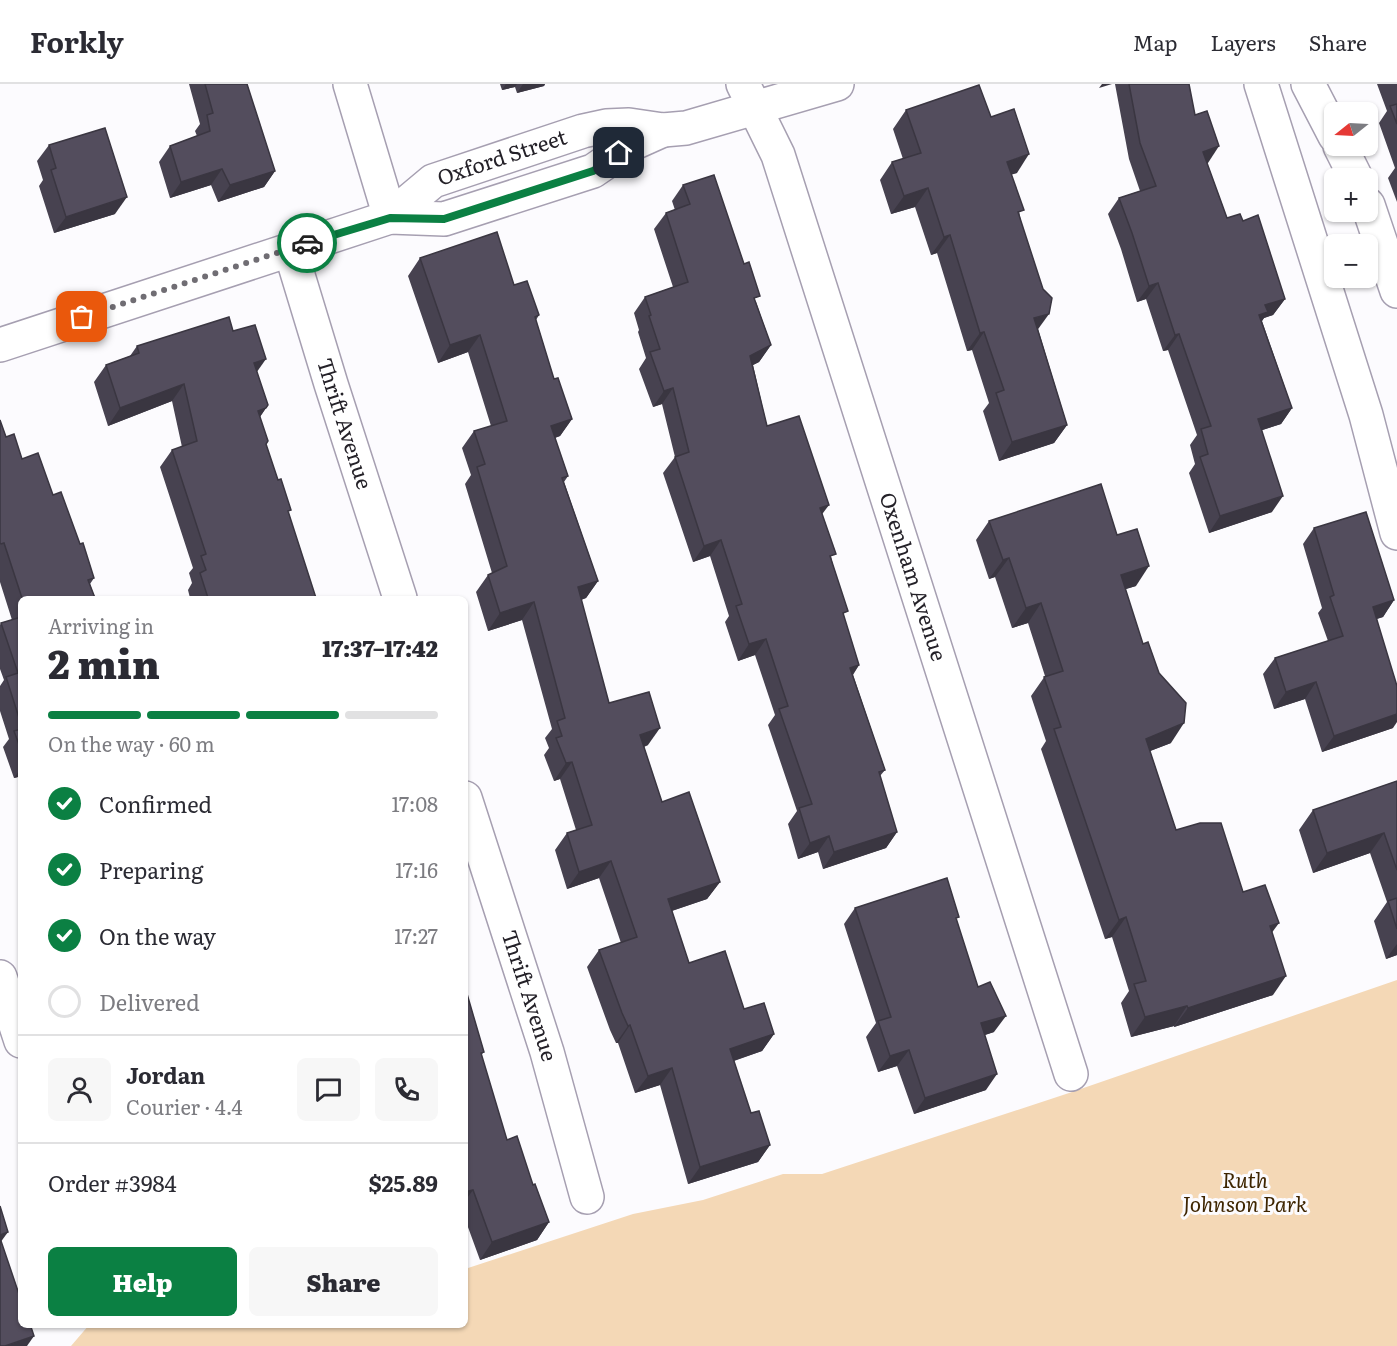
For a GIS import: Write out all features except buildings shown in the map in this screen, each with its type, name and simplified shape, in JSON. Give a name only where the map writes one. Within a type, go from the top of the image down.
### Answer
[{"type":"street","points":[[350,84],[390,218]]},
{"type":"street","name":"Oxford Street","points":[[0,345],[390,218],[433,181],[583,130],[629,124],[663,130],[686,128],[749,96],[837,84]]},
{"type":"street","points":[[1261,84],[1366,415],[1397,533]]},
{"type":"street","points":[[1308,84],[1324,115]]},
{"type":"street","name":"Oxenham Avenue","points":[[749,96],[778,155],[1071,1074]]},
{"type":"street","points":[[1374,222],[1397,291]]},
{"type":"street","name":"Thrift Avenue","points":[[290,249],[399,596]]},
{"type":"street","name":"Thrift Avenue","points":[[468,807],[547,1052],[587,1197]]},
{"type":"street","points":[[0,978],[18,1032]]},
{"type":"green space","name":"Ruth Johnson Park","points":[[1397,980],[1397,1346],[71,1346],[86,1328],[468,1328],[468,1268],[633,1214],[703,1200],[783,1174],[822,1174],[1069,1093]]},
{"type":"way so far","points":[[82,317],[307,243]]},
{"type":"route","points":[[307,243],[390,218],[444,219],[593,171],[608,163],[619,153]]}]
